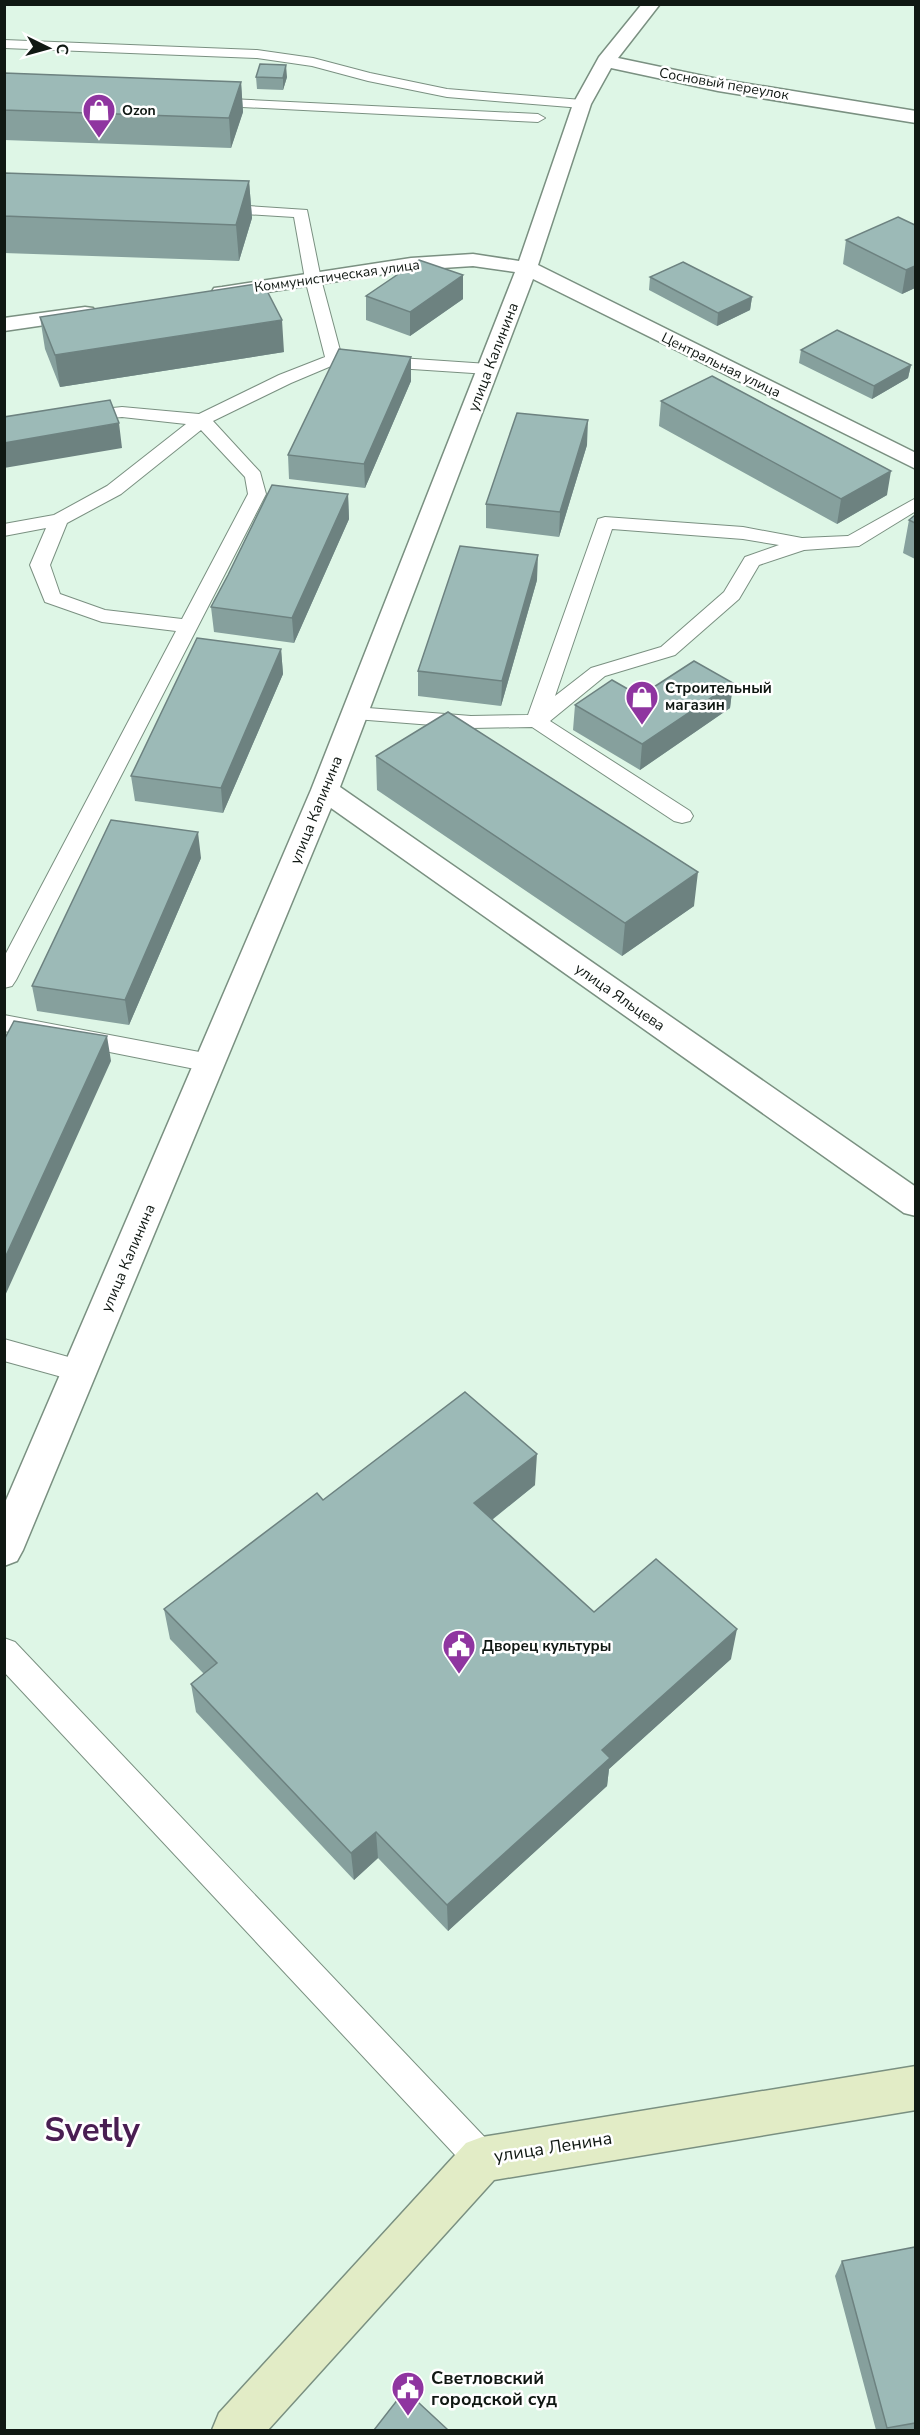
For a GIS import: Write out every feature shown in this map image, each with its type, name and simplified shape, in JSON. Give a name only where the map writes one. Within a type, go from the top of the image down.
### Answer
[{"type":"street","points":[[606,61],[652,4]]},
{"type":"street","name":"улица Калинина","points":[[4,1550],[325,790],[527,268],[569,116],[606,61]]},
{"type":"street","name":"Сосновый переулок","points":[[606,61],[718,85],[915,117]]},
{"type":"street","name":"Коммунистическая улица","points":[[199,296],[411,264],[473,260],[527,268]]},
{"type":"street","name":"Центральная улица","points":[[527,268],[915,462]]},
{"type":"street","points":[[4,325],[108,310]]},
{"type":"street","name":"улица Яльцева","points":[[325,790],[915,1204]]},
{"type":"street","name":"улица Ленина","points":[[236,2430],[482,2159],[915,2088]]},
{"type":"lane","points":[[4,44],[257,54],[313,62],[368,77],[569,116]]},
{"type":"lane","points":[[196,102],[569,116]]},
{"type":"lane","points":[[206,209],[301,213],[314,279],[334,359]]},
{"type":"lane","points":[[4,530],[59,520],[114,490],[202,420],[285,379],[334,359],[489,369]]},
{"type":"lane","points":[[4,980],[257,494],[254,476],[202,420],[122,411],[63,419]]},
{"type":"lane","points":[[536,721],[605,523],[743,533],[802,544],[852,542],[915,503]]},
{"type":"lane","points":[[59,520],[40,565],[52,598],[102,616],[187,626]]},
{"type":"lane","points":[[536,721],[598,672],[668,651],[732,595],[752,561],[802,544]]},
{"type":"lane","points":[[355,713],[471,722],[536,721],[682,816]]},
{"type":"lane","points":[[4,1023],[210,1063]]},
{"type":"lane","points":[[4,1350],[80,1371]]},
{"type":"lane","points":[[4,1651],[482,2159]]},
{"type":"building","points":[[260,64],[286,65],[283,78],[256,77]]},
{"type":"building","points":[[4,73],[241,82],[229,118],[4,110]]},
{"type":"building","points":[[4,173],[249,181],[236,225],[4,216]]},
{"type":"building","points":[[898,217],[915,225],[915,266],[906,270],[846,240]]},
{"type":"building","points":[[419,260],[463,275],[410,312],[366,296]]},
{"type":"building","points":[[683,262],[752,297],[718,313],[650,277]]},
{"type":"building","points":[[263,283],[282,320],[55,355],[40,317]]},
{"type":"building","points":[[837,330],[911,365],[874,386],[801,350]]},
{"type":"building","points":[[339,349],[411,357],[364,464],[288,455]]},
{"type":"building","points":[[712,376],[891,471],[841,499],[661,401]]},
{"type":"building","points":[[110,400],[119,423],[4,443],[4,417]]},
{"type":"building","points":[[517,413],[588,420],[560,512],[486,504]]},
{"type":"building","points":[[272,485],[348,494],[292,618],[211,607],[228,575]]},
{"type":"building","points":[[915,515],[915,523],[909,520]]},
{"type":"building","points":[[460,546],[538,555],[502,681],[418,671]]},
{"type":"building","points":[[197,638],[281,649],[221,788],[131,776]]},
{"type":"building","points":[[694,661],[733,683],[642,744],[575,705],[612,680],[640,696]]},
{"type":"building","points":[[448,712],[698,872],[625,923],[376,756]]},
{"type":"building","points":[[111,820],[198,832],[125,1000],[32,986]]},
{"type":"building","points":[[14,1021],[107,1036],[4,1260],[4,1040]]},
{"type":"building","name":"Дворец культуры","points":[[465,1392],[537,1454],[474,1503],[594,1612],[656,1559],[737,1629],[602,1750],[610,1758],[447,1905],[376,1832],[351,1853],[191,1684],[217,1663],[164,1609],[317,1493],[323,1500]]},
{"type":"building","points":[[915,2247],[915,2423],[887,2428],[842,2261]]},
{"type":"building","points":[[405,2390],[448,2430],[374,2430]]},
{"type":"place","name":"Ozon","points":[[99,139]]},
{"type":"place","name":"Строительный магазин","points":[[642,726]]},
{"type":"place","name":"Дворец культуры","points":[[459,1675]]},
{"type":"place","name":"Светловский городской суд","points":[[408,2417]]},
{"type":"district","name":"Svetly","points":[[92,2130]]}]
